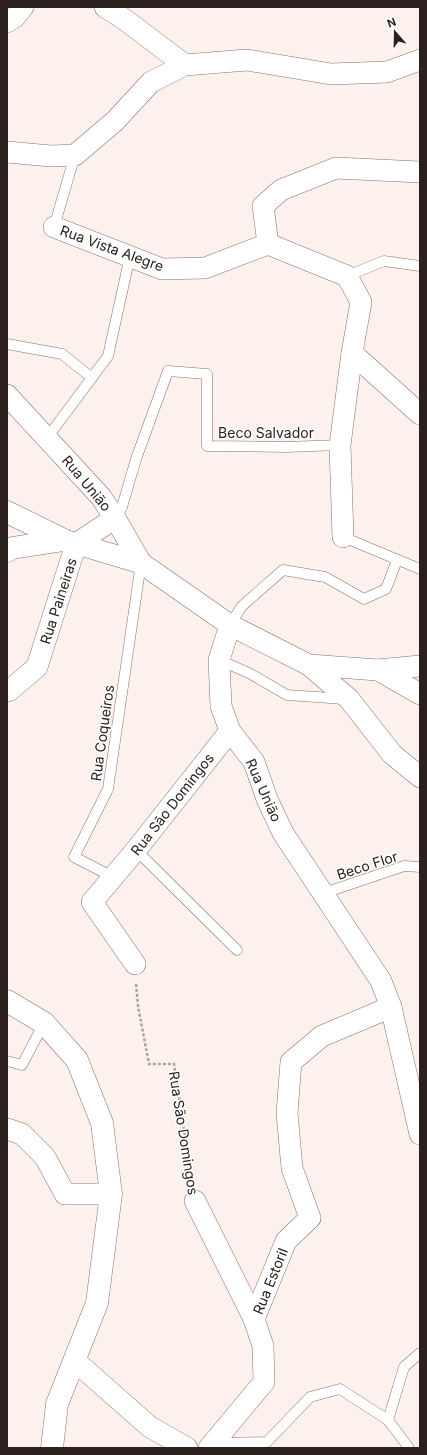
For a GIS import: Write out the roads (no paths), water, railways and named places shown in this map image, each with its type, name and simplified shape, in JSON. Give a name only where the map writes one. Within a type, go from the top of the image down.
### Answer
[{"type":"street","points":[[7,22],[15,17],[24,7]]},
{"type":"street","points":[[104,7],[124,19],[185,65]]},
{"type":"street","points":[[7,152],[51,156],[75,155],[115,121],[151,82],[185,65],[247,60],[331,74],[387,72],[420,60]]},
{"type":"street","points":[[343,537],[340,445],[352,353],[361,302],[347,276],[268,244],[263,206],[281,190],[336,168],[420,172]]},
{"type":"street","name":"Rua Vista Alegre","points":[[54,227],[162,269],[205,268],[268,244]]},
{"type":"street","points":[[352,353],[419,411]]},
{"type":"street","name":"Rua União","points":[[7,395],[101,497],[115,518],[140,563],[230,625],[219,660],[221,706],[230,731],[254,762],[266,799],[283,833],[324,893],[381,982],[391,1007],[420,1134]]},
{"type":"street","points":[[7,512],[70,542],[140,563]]},
{"type":"street","name":"Rua Paineiras","points":[[7,691],[37,667],[70,542],[115,518]]},
{"type":"street","points":[[7,551],[12,548],[70,542]]},
{"type":"street","points":[[230,625],[309,665],[349,699],[392,754],[420,777]]},
{"type":"street","points":[[309,665],[378,670],[420,666]]},
{"type":"street","points":[[378,670],[420,694]]},
{"type":"street","name":"Rua São Domingos","points":[[135,964],[92,902],[136,850],[230,731]]},
{"type":"street","points":[[7,1001],[44,1023],[77,1060],[102,1123],[110,1194],[96,1303],[57,1404],[52,1448]]},
{"type":"street","name":"Rua Estoril","points":[[211,1445],[264,1382],[263,1346],[254,1319],[286,1241],[310,1218],[292,1168],[287,1113],[291,1062],[322,1036],[391,1007]]},
{"type":"street","points":[[7,1128],[22,1134],[45,1156],[65,1194],[110,1194]]},
{"type":"street","name":"Rua São Domingos","points":[[195,1201],[254,1319]]},
{"type":"street","points":[[74,1360],[150,1427],[187,1448]]},
{"type":"lane","points":[[54,227],[75,155]]},
{"type":"lane","points":[[47,438],[108,356],[130,256]]},
{"type":"lane","points":[[347,276],[384,262],[420,266]]},
{"type":"lane","points":[[7,344],[62,354],[92,378]]},
{"type":"lane","name":"Beco Salvador","points":[[115,518],[122,507],[136,459],[168,371],[207,374],[207,446],[286,447],[340,445]]},
{"type":"lane","points":[[343,537],[420,569]]},
{"type":"lane","points":[[230,625],[242,606],[283,570],[325,577],[364,599],[386,589],[397,560]]},
{"type":"lane","name":"Rua Coqueiros","points":[[113,877],[74,857],[108,789],[140,563]]},
{"type":"lane","points":[[219,660],[249,673],[287,695],[349,699]]},
{"type":"lane","points":[[136,850],[237,950]]},
{"type":"lane","name":"Beco Flor","points":[[324,893],[404,866],[420,867]]},
{"type":"lane","points":[[7,1061],[22,1065],[44,1023]]},
{"type":"lane","points":[[388,1420],[404,1367],[420,1353]]},
{"type":"lane","points":[[211,1445],[267,1442],[310,1397],[340,1389],[388,1420],[409,1448]]}]
